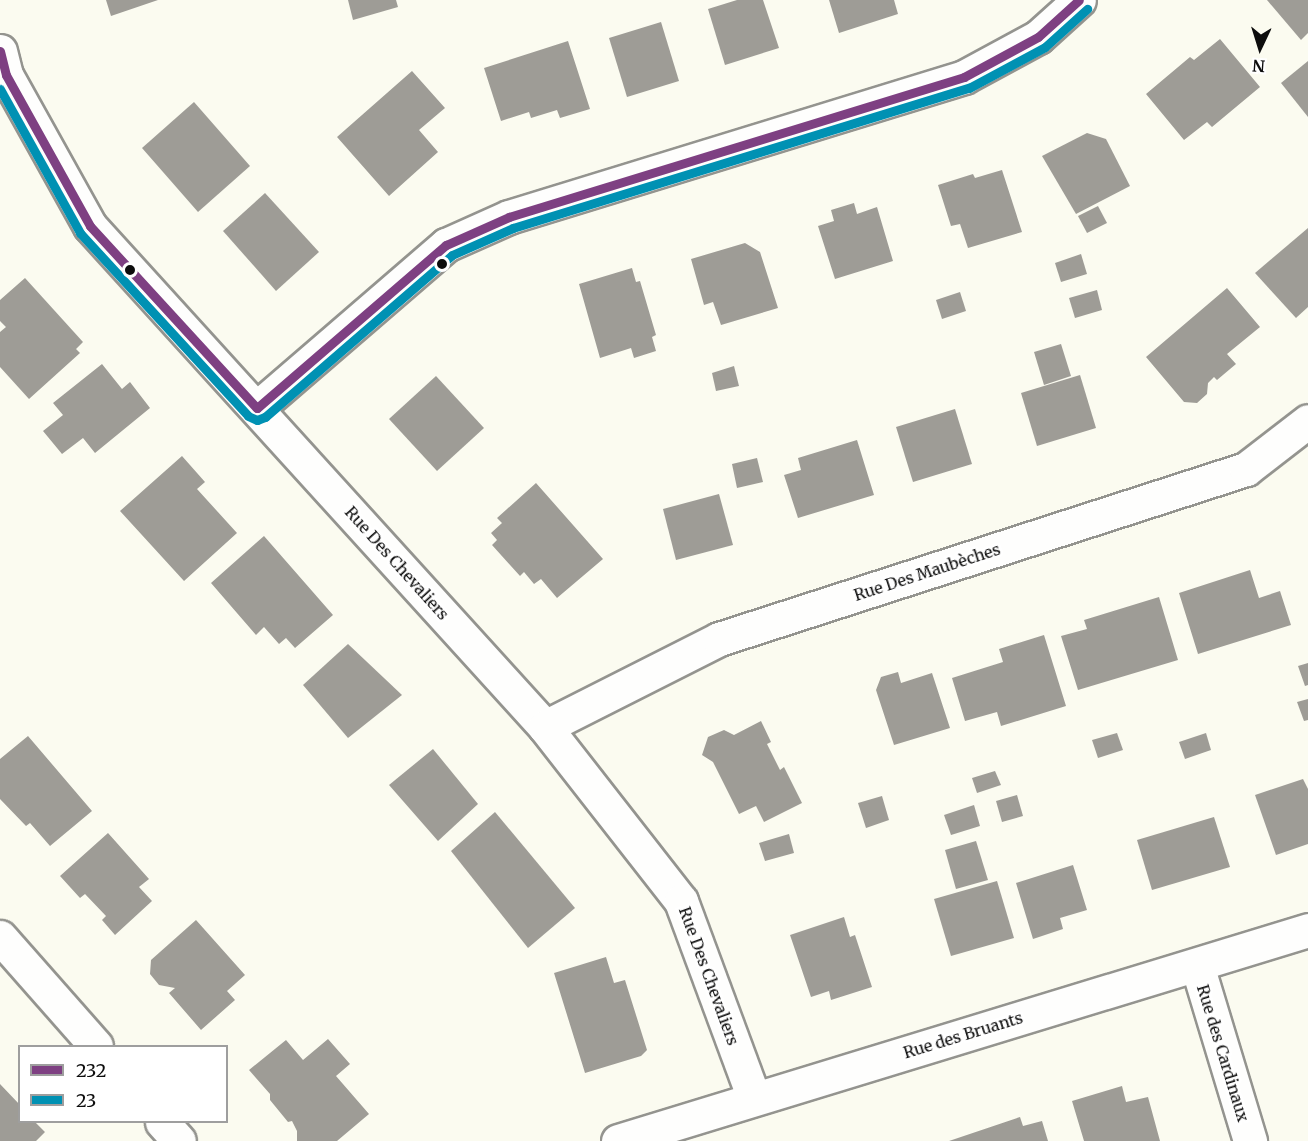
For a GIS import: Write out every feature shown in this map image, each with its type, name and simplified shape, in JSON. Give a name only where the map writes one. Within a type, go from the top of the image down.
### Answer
[{"type":"street","points":[[257,408],[446,246],[509,217],[964,77],[1038,37],[1079,0]]},
{"type":"street","name":"Rue Des Chevaliers","points":[[0,51],[6,75],[90,226],[545,727],[681,901],[754,1098]]},
{"type":"street","name":"Rue Des Maubèches","points":[[545,727],[719,639],[1246,469],[1308,421]]},
{"type":"street","name":"Rue des Bruants","points":[[618,1141],[1308,930]]},
{"type":"street","points":[[0,937],[94,1045]]},
{"type":"street","name":"Rue des Cardinaux","points":[[1197,964],[1250,1141]]},
{"type":"street","points":[[163,1123],[179,1141]]},
{"type":"building","points":[[106,0],[158,0],[111,16]]},
{"type":"building","points":[[348,0],[396,0],[398,7],[353,20]]},
{"type":"building","points":[[737,0],[763,0],[779,48],[725,65],[708,9]]},
{"type":"building","points":[[829,0],[894,0],[898,14],[839,33]]},
{"type":"building","points":[[1267,0],[1308,0],[1308,33],[1301,40]]},
{"type":"building","points":[[661,22],[679,81],[627,97],[609,38]]},
{"type":"building","points":[[1220,39],[1260,87],[1212,127],[1207,122],[1184,140],[1146,94],[1190,57],[1194,60]]},
{"type":"building","points":[[568,41],[590,109],[560,118],[557,110],[531,118],[529,112],[501,121],[484,68]]},
{"type":"building","points":[[1308,61],[1308,117],[1281,83]]},
{"type":"building","points":[[412,71],[445,108],[419,130],[438,152],[389,196],[337,137]]},
{"type":"building","points":[[194,102],[250,166],[198,212],[142,148]]},
{"type":"building","points":[[1087,133],[1106,139],[1130,186],[1076,214],[1042,156]]},
{"type":"building","points":[[1002,170],[1022,232],[968,248],[960,224],[951,226],[938,185],[973,174],[975,178]]},
{"type":"building","points":[[265,193],[319,252],[276,291],[223,231]]},
{"type":"building","points":[[854,203],[857,214],[877,207],[893,261],[835,279],[818,226],[834,221],[831,210]]},
{"type":"building","points":[[1098,206],[1107,223],[1087,233],[1078,216]]},
{"type":"building","points":[[1308,228],[1308,307],[1296,318],[1255,273]]},
{"type":"building","points":[[745,243],[760,252],[778,308],[721,325],[713,302],[704,305],[691,259]]},
{"type":"building","points":[[1081,254],[1087,274],[1061,282],[1055,263]]},
{"type":"building","points":[[632,268],[636,282],[640,281],[656,335],[652,337],[656,351],[634,358],[631,348],[600,358],[579,284]]},
{"type":"building","points":[[25,278],[83,342],[76,349],[80,353],[29,399],[0,367],[0,332],[6,327],[0,321],[0,300]]},
{"type":"building","points":[[1227,288],[1260,327],[1227,354],[1236,364],[1217,380],[1214,377],[1208,383],[1207,394],[1197,403],[1184,402],[1146,357]]},
{"type":"building","points":[[1097,290],[1102,310],[1075,318],[1069,298]]},
{"type":"building","points":[[960,292],[966,311],[942,319],[936,300]]},
{"type":"building","points":[[1061,344],[1071,376],[1044,385],[1034,352]]},
{"type":"building","points":[[102,364],[122,389],[130,382],[150,408],[95,453],[83,438],[62,454],[43,431],[63,415],[53,403]]},
{"type":"building","points":[[734,366],[739,386],[716,391],[712,373]]},
{"type":"building","points":[[1080,375],[1096,428],[1037,446],[1021,393]]},
{"type":"building","points":[[436,376],[484,428],[437,471],[389,419]]},
{"type":"building","points":[[955,409],[972,464],[913,482],[896,427]]},
{"type":"building","points":[[857,440],[874,495],[798,518],[784,475],[801,470],[798,458]]},
{"type":"building","points":[[182,456],[205,482],[197,489],[237,533],[184,581],[120,511]]},
{"type":"building","points":[[757,458],[763,482],[737,488],[732,464]]},
{"type":"building","points":[[536,483],[603,559],[557,598],[541,579],[534,584],[524,572],[520,576],[492,545],[497,540],[491,533],[502,523],[497,518]]},
{"type":"building","points":[[719,494],[733,545],[676,560],[663,509]]},
{"type":"building","points":[[264,536],[333,615],[295,648],[286,638],[279,644],[264,627],[256,635],[211,583]]},
{"type":"building","points":[[1250,570],[1259,598],[1280,591],[1291,625],[1198,654],[1179,593]]},
{"type":"building","points":[[1159,597],[1178,660],[1078,690],[1061,636],[1087,629],[1084,620]]},
{"type":"building","points":[[1044,635],[1066,706],[1001,726],[997,712],[965,721],[952,678],[1003,662],[999,649]]},
{"type":"building","points":[[348,644],[402,695],[348,738],[303,685]]},
{"type":"building","points":[[1308,663],[1308,685],[1305,686],[1298,666]]},
{"type":"building","points":[[898,672],[901,683],[932,673],[950,728],[894,745],[876,690],[881,677]]},
{"type":"building","points":[[1308,699],[1308,720],[1304,721],[1297,702]]},
{"type":"building","points":[[761,721],[771,742],[767,744],[780,770],[784,767],[802,803],[764,822],[756,806],[739,814],[713,762],[702,755],[708,737],[724,730],[734,735]]},
{"type":"building","points":[[1117,733],[1123,750],[1098,758],[1092,740]]},
{"type":"building","points":[[1206,733],[1211,750],[1185,759],[1179,742]]},
{"type":"building","points":[[28,736],[92,811],[50,846],[30,823],[26,826],[0,799],[0,759]]},
{"type":"building","points":[[433,749],[478,804],[438,841],[389,785]]},
{"type":"building","points":[[995,771],[1001,785],[977,793],[972,778]]},
{"type":"building","points":[[1303,779],[1308,789],[1308,844],[1276,855],[1255,795]]},
{"type":"building","points":[[1017,795],[1023,816],[1002,822],[996,801]]},
{"type":"building","points":[[882,796],[889,820],[866,828],[858,803]]},
{"type":"building","points":[[974,805],[980,826],[951,835],[944,815]]},
{"type":"building","points":[[495,812],[575,908],[528,948],[451,851]]},
{"type":"building","points":[[1214,817],[1230,867],[1152,890],[1137,840]]},
{"type":"building","points":[[108,833],[149,879],[139,887],[152,901],[115,935],[102,920],[106,916],[85,894],[80,898],[60,876]]},
{"type":"building","points":[[789,834],[794,853],[765,861],[759,843]]},
{"type":"building","points":[[976,841],[988,880],[956,889],[945,850]]},
{"type":"building","points":[[1073,865],[1087,910],[1060,918],[1063,929],[1033,939],[1016,883]]},
{"type":"building","points":[[997,881],[1014,938],[951,956],[934,899]]},
{"type":"building","points":[[844,917],[850,937],[855,935],[872,987],[831,1000],[829,991],[811,997],[790,935]]},
{"type":"building","points":[[196,920],[245,975],[227,991],[235,1000],[201,1030],[169,993],[175,988],[159,985],[150,974],[151,960]]},
{"type":"building","points":[[606,957],[614,983],[625,980],[647,1050],[641,1056],[585,1073],[554,973]]},
{"type":"building","points":[[328,1039],[350,1064],[336,1076],[369,1114],[337,1141],[297,1141],[297,1131],[292,1121],[288,1122],[270,1100],[270,1094],[249,1070],[286,1040],[303,1060]]},
{"type":"building","points":[[0,1084],[18,1103],[18,1123],[36,1123],[45,1132],[36,1141],[0,1141]]},
{"type":"building","points":[[1122,1086],[1126,1102],[1148,1097],[1160,1141],[1084,1141],[1072,1101]]},
{"type":"building","points":[[1020,1117],[1023,1126],[1042,1121],[1048,1141],[949,1141]]},
{"type":"transit line","name":"232","points":[[257,408],[446,245],[509,217],[964,77],[1038,37],[1079,0]]},
{"type":"transit line","name":"23","points":[[0,89],[80,233],[248,416],[257,420],[265,417],[452,255],[513,228],[969,88],[1045,47],[1087,9]]},
{"type":"transit line","name":"232","points":[[0,51],[6,75],[90,226],[257,408]]}]
